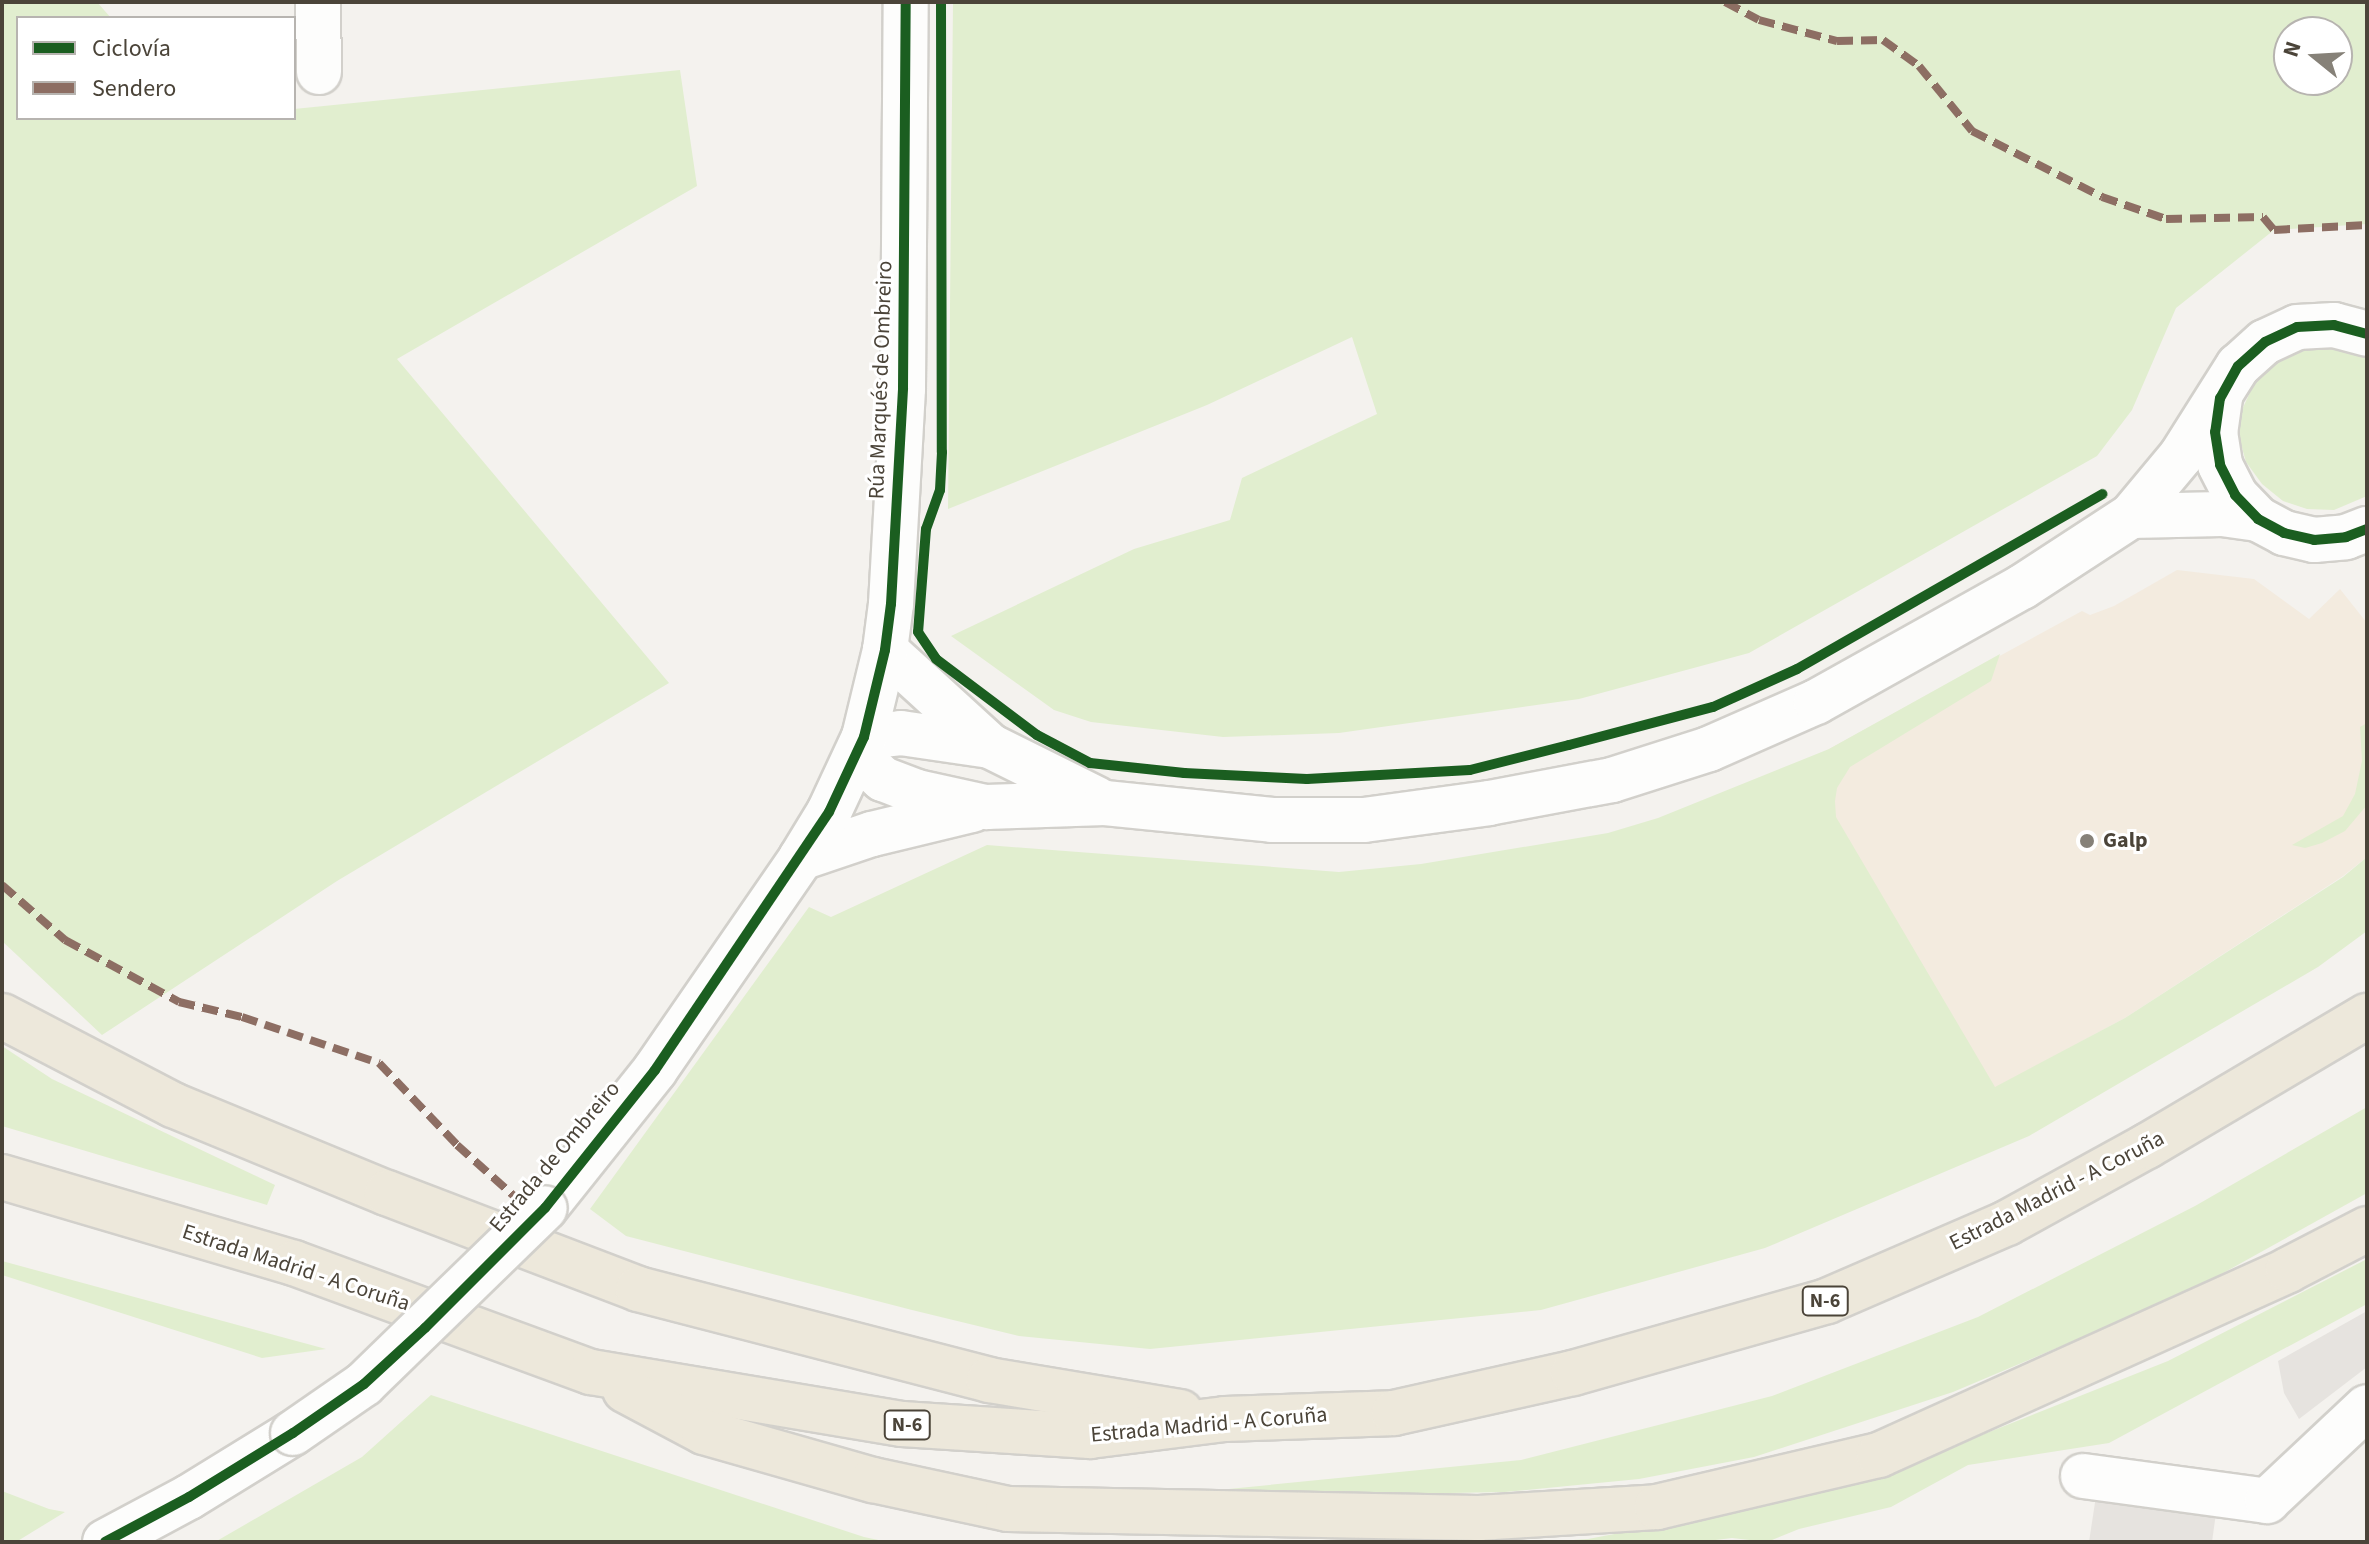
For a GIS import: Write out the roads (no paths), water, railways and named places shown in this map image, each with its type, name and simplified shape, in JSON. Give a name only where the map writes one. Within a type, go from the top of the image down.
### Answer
[{"type":"highway","points":[[2,1016],[173,1105],[387,1193],[638,1289],[989,1380],[1225,1419]]},
{"type":"highway","name":"Estrada Madrid - A Coruña","points":[[2,1177],[294,1263],[591,1372],[902,1424],[1090,1436],[1225,1419],[1394,1413],[1573,1373],[1827,1301],[2007,1223],[2147,1146],[2367,1016]]},
{"type":"highway","points":[[591,1372],[704,1432],[873,1480],[1008,1509],[1479,1518],[1657,1507],[1879,1455],[2274,1276],[2367,1229]]},
{"type":"street","points":[[318,2],[319,72]]},
{"type":"street","name":"Rúa Marqués de Ombreiro","points":[[861,746],[885,650],[891,604],[903,388],[906,2]]},
{"type":"street","points":[[801,858],[872,834],[986,807],[1105,803],[1272,820],[1364,820],[1489,803],[1612,780],[1709,749],[1816,702],[2022,587],[2131,516],[2181,456],[2238,366],[2265,342],[2297,327],[2334,325],[2367,334]]},
{"type":"street","points":[[2220,398],[2215,432],[2220,465],[2235,495],[2258,519],[2284,533],[2314,540],[2360,538]]},
{"type":"street","points":[[2131,516],[2222,514],[2258,519]]},
{"type":"street","points":[[885,650],[990,746],[1105,803]]},
{"type":"street","points":[[986,807],[917,792],[883,779],[861,746],[901,733],[990,746]]},
{"type":"street","name":"Estrada de Ombreiro","points":[[105,1542],[189,1497],[293,1433],[364,1384],[545,1208],[655,1070],[801,858],[861,746]]},
{"type":"street","points":[[2083,1476],[2267,1501],[2367,1407]]},
{"type":"place","name":"Galp","points":[[2087,841]]}]
